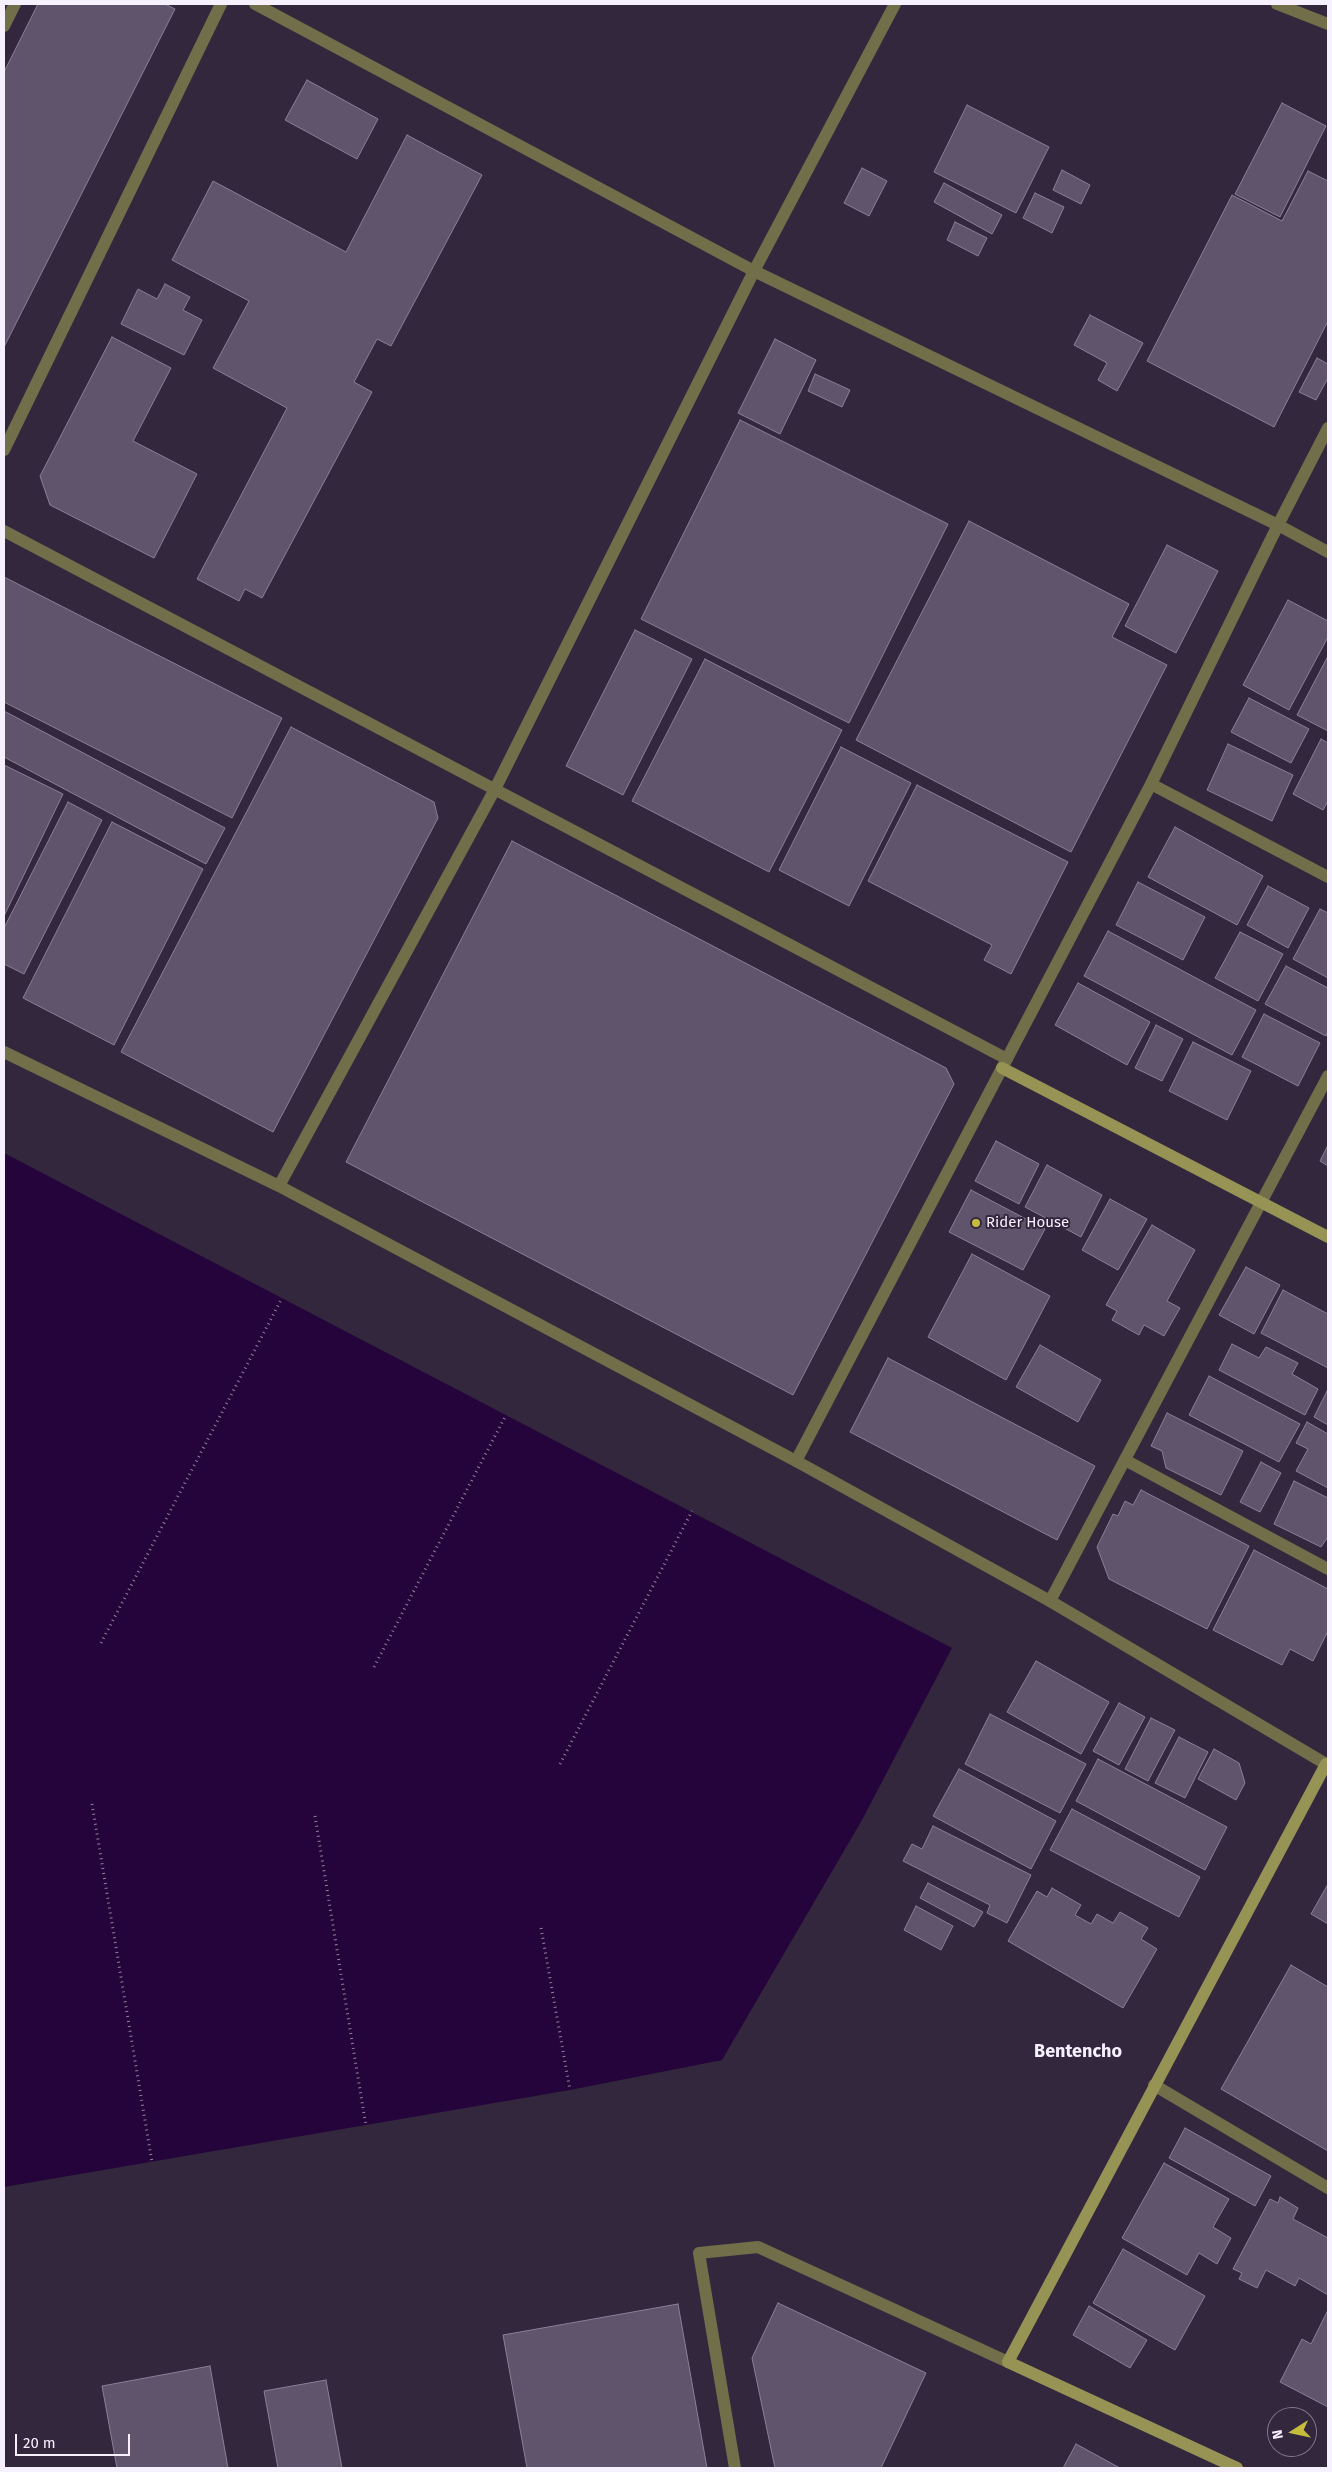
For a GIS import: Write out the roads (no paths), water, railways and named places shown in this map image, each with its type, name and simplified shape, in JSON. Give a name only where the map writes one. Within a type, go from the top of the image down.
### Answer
[{"type":"street","points":[[4,26],[15,4]]},
{"type":"street","points":[[4,450],[221,4]]},
{"type":"street","points":[[255,4],[754,271],[1278,525],[1328,552]]},
{"type":"street","points":[[279,1186],[495,789],[754,271],[895,4]]},
{"type":"street","points":[[1277,4],[1328,24]]},
{"type":"street","points":[[796,1461],[1151,784],[1278,525],[1328,428]]},
{"type":"street","points":[[4,531],[495,789],[1328,1237]]},
{"type":"street","points":[[1151,784],[1328,877]]},
{"type":"street","points":[[4,1052],[279,1186],[796,1461],[1050,1601],[1328,1763],[1154,2085],[1008,2362]]},
{"type":"street","points":[[1050,1601],[1328,1076]]},
{"type":"street","points":[[1125,1460],[1328,1569]]},
{"type":"street","points":[[1154,2085],[1328,2188]]},
{"type":"street","points":[[735,2468],[699,2253],[758,2247],[1238,2468]]},
{"type":"place","name":"Rider House","points":[[976,1223]]},
{"type":"district","name":"Bentencho","points":[[1078,2052]]}]
